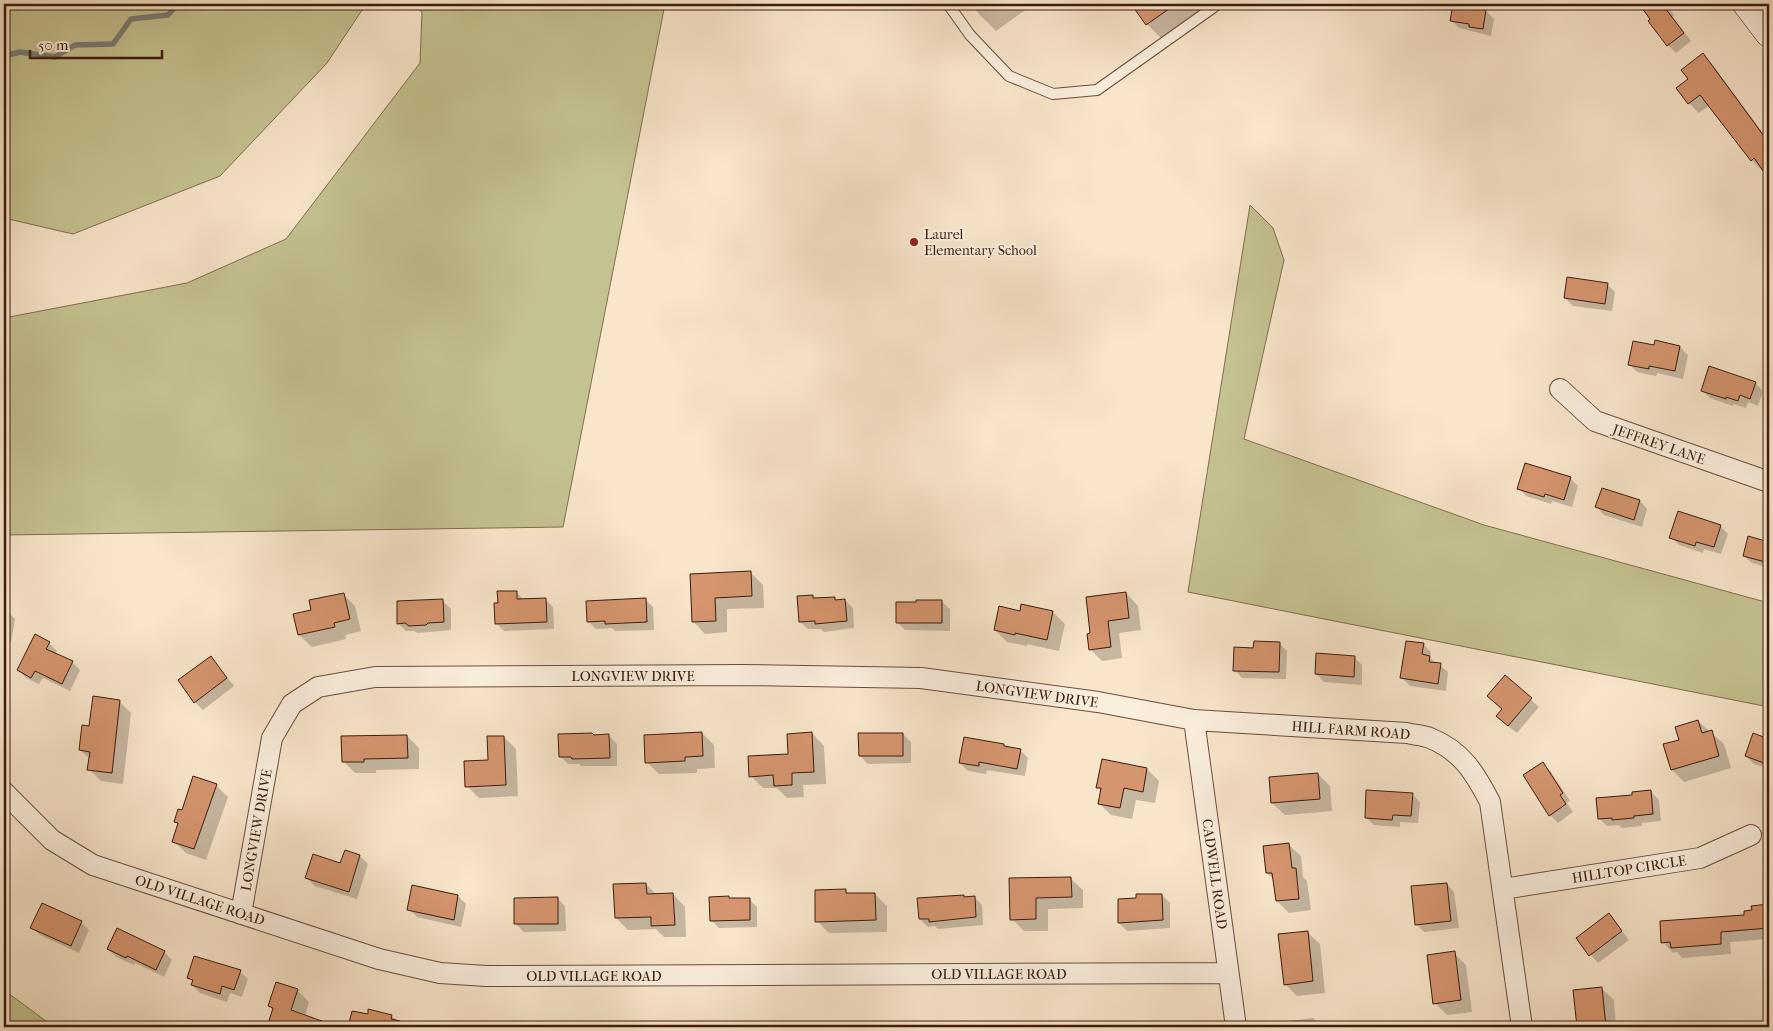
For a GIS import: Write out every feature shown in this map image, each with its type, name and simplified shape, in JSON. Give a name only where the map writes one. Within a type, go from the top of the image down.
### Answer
[{"type":"street","points":[[1747,4],[1769,33]]},
{"type":"street","name":"JEFFREY LANE","points":[[1560,388],[1595,421],[1769,482]]},
{"type":"street","name":"LONGVIEW DRIVE","points":[[241,914],[272,738],[292,704],[318,687],[375,677],[742,675],[921,678],[1098,702],[1194,720]]},
{"type":"street","name":"HILL FARM ROAD","points":[[1194,720],[1407,733],[1429,738],[1457,754],[1476,775],[1490,802],[1522,1027]]},
{"type":"street","name":"CADWELL ROAD","points":[[1194,720],[1236,1027]]},
{"type":"street","name":"OLD VILLAGE ROAD","points":[[4,792],[52,840],[93,865],[379,959],[440,972],[486,976],[1228,973]]},
{"type":"street","name":"HILLTOP CIRCLE","points":[[1503,889],[1700,858],[1751,835]]},
{"type":"lane","points":[[948,4],[970,35],[1009,76],[1053,94],[1098,90],[1214,8],[1216,4]]},
{"type":"shaded area","points":[[4,4],[366,4],[327,63],[220,176],[73,234],[4,218]]},
{"type":"shaded area","points":[[412,4],[665,4],[563,527],[4,535],[4,318],[187,283],[286,239],[420,63],[422,12]]},
{"type":"shaded area","points":[[1250,205],[1273,228],[1284,260],[1244,439],[1484,525],[1769,603],[1769,707],[1188,592]]},
{"type":"shaded area","points":[[4,990],[54,1027],[4,1027]]},
{"type":"building","points":[[1131,4],[1176,4],[1146,25]]},
{"type":"building","points":[[1453,4],[1486,10],[1483,29],[1469,27],[1469,24],[1450,21]]},
{"type":"building","points":[[1639,4],[1662,4],[1684,33],[1667,46],[1648,21],[1650,19]]},
{"type":"building","points":[[1703,53],[1769,143],[1769,179],[1754,158],[1751,161],[1700,95],[1688,104],[1676,88],[1688,79],[1681,70]]},
{"type":"building","points":[[1567,277],[1608,283],[1605,304],[1564,298]]},
{"type":"building","points":[[1655,340],[1680,346],[1675,371],[1649,366],[1649,369],[1628,365],[1633,341],[1654,345]]},
{"type":"building","points":[[1709,366],[1756,382],[1750,399],[1740,395],[1738,401],[1701,391]]},
{"type":"building","points":[[1525,463],[1571,477],[1564,500],[1545,494],[1544,497],[1517,489]]},
{"type":"building","points":[[1602,488],[1640,500],[1634,520],[1595,507]]},
{"type":"building","points":[[1678,511],[1721,525],[1714,547],[1696,542],[1695,546],[1669,538]]},
{"type":"building","points":[[1748,536],[1769,542],[1769,563],[1743,556]]},
{"type":"building","points":[[751,571],[752,596],[715,598],[716,621],[692,622],[690,574]]},
{"type":"building","points":[[497,591],[517,591],[517,599],[546,598],[547,622],[495,624],[494,603],[498,603]]},
{"type":"building","points":[[1126,592],[1129,618],[1108,621],[1111,647],[1089,650],[1087,634],[1090,633],[1086,597]]},
{"type":"building","points":[[344,593],[350,619],[334,623],[335,627],[298,635],[293,614],[311,610],[309,600]]},
{"type":"building","points":[[813,595],[813,598],[835,597],[835,600],[845,599],[847,621],[815,624],[815,621],[799,622],[797,596]]},
{"type":"building","points":[[646,598],[647,622],[605,624],[605,621],[587,622],[586,601]]},
{"type":"building","points":[[443,599],[444,622],[409,626],[405,623],[397,624],[397,601]]},
{"type":"building","points":[[916,600],[942,600],[942,623],[896,623],[896,602],[916,602]]},
{"type":"building","points":[[1021,604],[1053,611],[1047,640],[994,630],[999,606],[1020,611]]},
{"type":"building","points":[[35,634],[50,642],[46,649],[73,661],[62,684],[35,671],[31,678],[17,670]]},
{"type":"building","points":[[1254,641],[1280,642],[1279,672],[1233,671],[1234,647],[1253,648]]},
{"type":"building","points":[[1406,641],[1424,643],[1422,654],[1430,656],[1429,662],[1441,663],[1438,684],[1400,678]]},
{"type":"building","points":[[1316,653],[1355,656],[1354,677],[1315,674]]},
{"type":"building","points":[[211,656],[227,678],[194,703],[178,680]]},
{"type":"building","points":[[1505,675],[1532,698],[1508,726],[1496,716],[1502,709],[1487,696]]},
{"type":"building","points":[[93,696],[120,700],[112,773],[87,770],[90,752],[79,750],[82,725],[89,726]]},
{"type":"building","points":[[1698,720],[1702,733],[1712,730],[1719,756],[1671,770],[1663,744],[1679,740],[1675,727]]},
{"type":"building","points":[[702,732],[703,756],[685,757],[685,761],[645,763],[644,735]]},
{"type":"building","points":[[812,732],[814,772],[792,773],[792,785],[774,786],[773,775],[749,777],[748,756],[788,754],[787,734]]},
{"type":"building","points":[[592,733],[594,735],[609,734],[610,758],[572,759],[571,757],[559,757],[558,734]]},
{"type":"building","points":[[858,733],[903,733],[903,756],[859,756]]},
{"type":"building","points":[[1753,733],[1769,739],[1769,765],[1745,756]]},
{"type":"building","points":[[407,735],[408,758],[364,759],[364,762],[342,762],[341,736]]},
{"type":"building","points":[[487,736],[504,736],[506,785],[465,787],[464,761],[488,760]]},
{"type":"building","points":[[964,737],[1021,749],[1017,769],[979,762],[979,766],[959,763]]},
{"type":"building","points":[[1102,759],[1147,768],[1143,792],[1124,788],[1120,808],[1098,804],[1101,788],[1096,788]]},
{"type":"building","points":[[1543,762],[1563,793],[1560,795],[1566,804],[1549,816],[1523,775]]},
{"type":"building","points":[[1318,773],[1320,799],[1271,803],[1269,777]]},
{"type":"building","points":[[193,776],[217,784],[194,849],[172,842],[178,823],[174,822],[178,809],[182,810]]},
{"type":"building","points":[[1366,790],[1413,793],[1411,816],[1393,815],[1392,820],[1365,818]]},
{"type":"building","points":[[1651,790],[1653,814],[1612,820],[1612,818],[1598,819],[1596,798],[1632,795],[1632,792]]},
{"type":"building","points":[[1289,843],[1292,868],[1296,868],[1299,899],[1276,901],[1272,873],[1266,873],[1263,846]]},
{"type":"building","points":[[345,850],[360,855],[349,892],[305,878],[313,854],[340,863]]},
{"type":"building","points":[[1071,877],[1072,897],[1036,898],[1036,919],[1010,920],[1009,878]]},
{"type":"building","points":[[646,883],[647,894],[673,893],[675,925],[651,926],[651,917],[615,918],[613,884]]},
{"type":"building","points":[[1447,883],[1451,921],[1415,925],[1411,886]]},
{"type":"building","points":[[412,885],[458,895],[454,920],[407,910]]},
{"type":"building","points":[[846,889],[846,893],[875,893],[876,920],[815,922],[815,890]]},
{"type":"building","points":[[1136,894],[1162,894],[1163,920],[1118,923],[1118,899],[1136,898]]},
{"type":"building","points":[[964,895],[964,897],[975,896],[976,917],[929,922],[929,919],[919,919],[917,898]]},
{"type":"building","points":[[729,896],[729,898],[750,898],[750,920],[710,921],[709,897]]},
{"type":"building","points":[[558,897],[558,924],[514,924],[514,898]]},
{"type":"building","points":[[42,903],[82,921],[71,946],[30,928]]},
{"type":"building","points":[[1769,904],[1769,928],[1721,932],[1721,944],[1671,948],[1670,942],[1661,943],[1660,921],[1744,915],[1744,911],[1752,910],[1751,906]]},
{"type":"building","points":[[1609,913],[1622,931],[1589,956],[1576,938]]},
{"type":"building","points":[[117,928],[165,951],[156,970],[107,949]]},
{"type":"building","points":[[1308,931],[1313,981],[1284,985],[1278,934]]},
{"type":"building","points":[[1455,951],[1461,1000],[1433,1004],[1427,955]]},
{"type":"building","points":[[194,956],[241,970],[234,990],[222,986],[220,994],[191,985],[193,980],[187,978]]},
{"type":"building","points":[[276,982],[298,989],[291,1010],[333,1025],[333,1027],[267,1027],[273,1008],[268,1006]]},
{"type":"building","points":[[1602,987],[1606,1027],[1577,1027],[1573,990]]},
{"type":"building","points":[[368,1009],[392,1015],[391,1019],[400,1021],[399,1027],[348,1027],[352,1011],[368,1014]]},
{"type":"waterway","points":[[4,56],[20,52],[55,57],[75,45],[113,44],[131,19],[168,15],[178,4]]},
{"type":"place","name":"Laurel Elementary School","points":[[914,242]]}]
